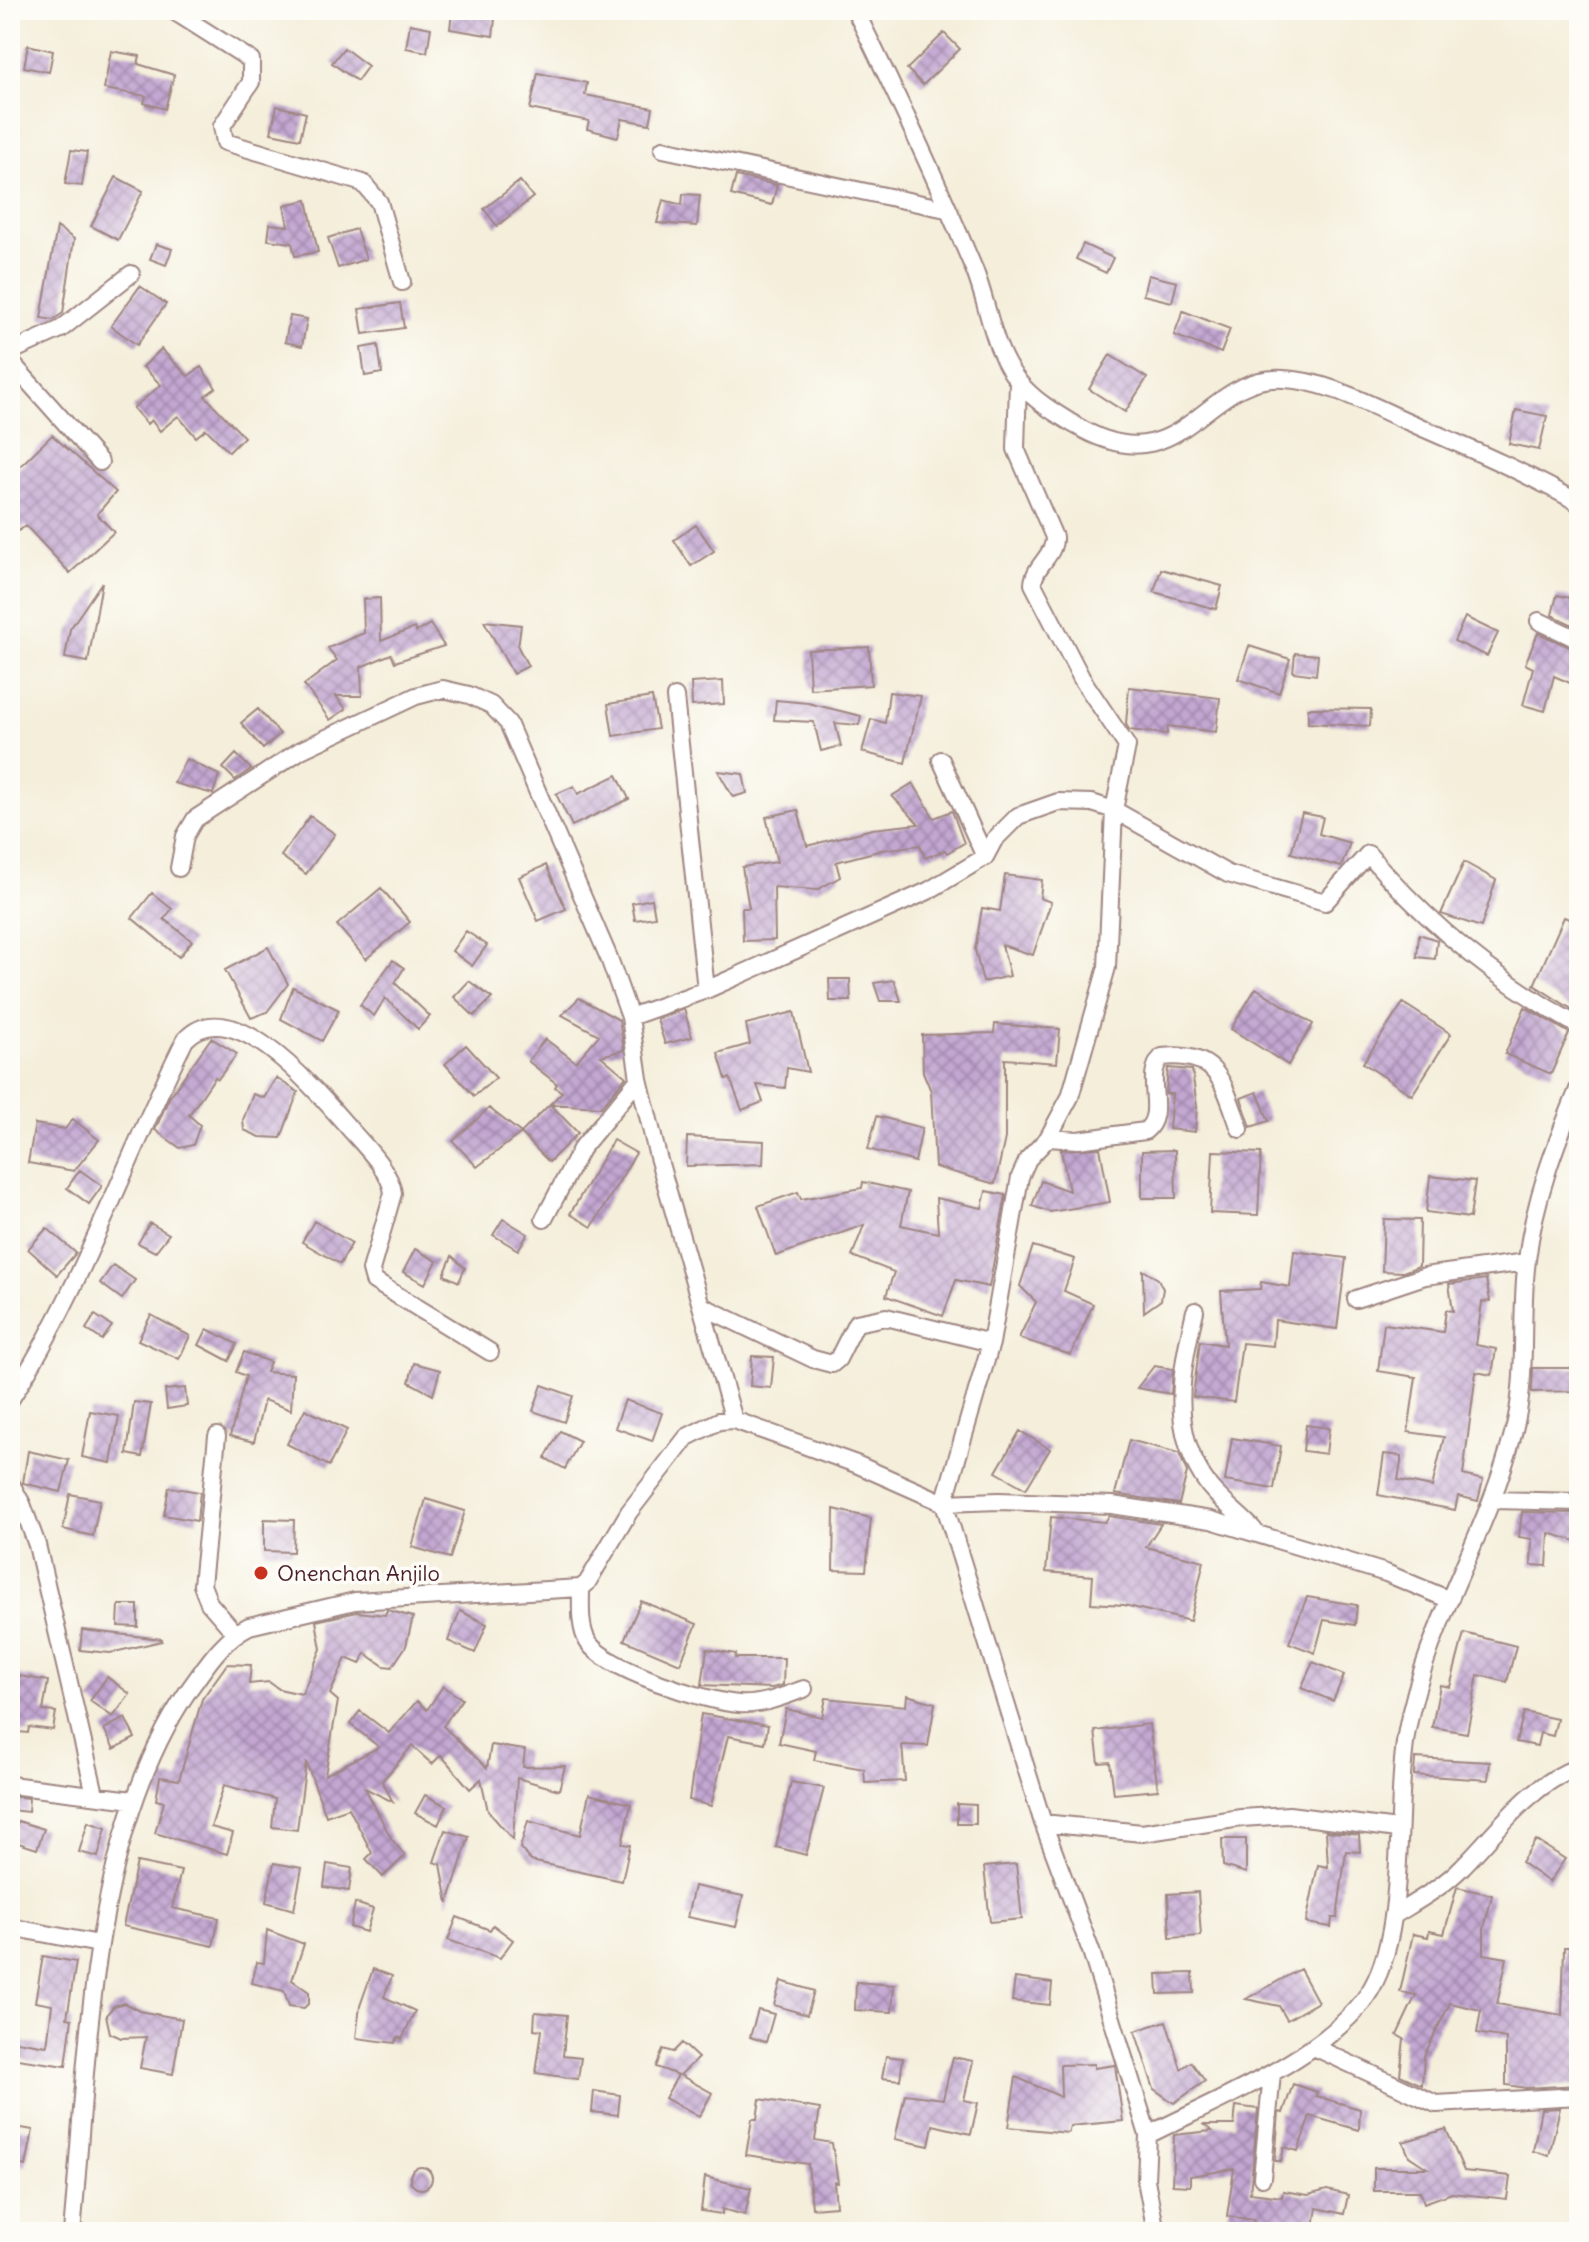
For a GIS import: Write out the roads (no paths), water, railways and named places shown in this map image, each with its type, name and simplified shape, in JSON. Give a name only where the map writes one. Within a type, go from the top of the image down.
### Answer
[{"type":"street","points":[[172,10],[251,60],[251,82],[222,126],[225,142],[363,183],[379,202],[402,282]]},
{"type":"street","points":[[855,10],[912,127],[975,271],[990,324],[1018,382],[1047,408],[1110,443],[1133,447],[1155,442],[1179,431],[1233,395],[1260,382],[1281,378],[1315,384],[1451,440],[1579,503]]},
{"type":"street","points":[[663,149],[946,209]]},
{"type":"street","points":[[10,352],[61,329],[131,274]]},
{"type":"street","points":[[10,361],[100,462]]},
{"type":"street","points":[[1018,382],[1016,449],[1054,537],[1052,550],[1036,567],[1033,584],[1082,679],[1127,746],[1114,810],[1107,967],[1070,1097],[1048,1138],[1028,1159],[1020,1177],[991,1343],[944,1503],[1043,1823],[1091,1951],[1148,2135],[1146,2180],[1156,2232]]},
{"type":"street","points":[[1539,621],[1579,640]]},
{"type":"street","points":[[179,868],[185,836],[195,819],[301,750],[416,696],[443,689],[469,695],[491,705],[508,723],[609,958],[630,1017],[639,1079],[734,1420]]},
{"type":"street","points":[[675,697],[706,990]]},
{"type":"street","points":[[941,760],[985,857]]},
{"type":"street","points":[[630,1017],[706,990],[862,917],[928,891],[985,857],[994,840],[1018,816],[1058,802],[1092,803],[1114,810],[1228,874],[1325,902],[1368,854],[1402,893],[1472,956],[1529,999],[1579,1026]]},
{"type":"street","points":[[10,1400],[27,1374],[107,1212],[185,1040],[196,1028],[211,1025],[257,1040],[298,1070],[367,1149],[391,1185],[393,1193],[371,1270],[374,1281],[490,1352]]},
{"type":"street","points":[[1048,1138],[1078,1140],[1145,1131],[1155,1116],[1155,1065],[1162,1057],[1184,1055],[1207,1062],[1217,1074],[1240,1129]]},
{"type":"street","points":[[544,1219],[581,1149],[639,1079]]},
{"type":"street","points":[[1148,2135],[1272,2073],[1314,2047],[1366,1998],[1378,1974],[1393,1916],[1406,1730],[1450,1600],[1494,1500],[1523,1387],[1526,1262],[1554,1150],[1579,1087]]},
{"type":"street","points":[[1356,1299],[1425,1276],[1526,1262]]},
{"type":"street","points":[[702,1306],[813,1359],[832,1364],[838,1359],[856,1323],[872,1317],[886,1317],[991,1343]]},
{"type":"street","points":[[1195,1311],[1180,1374],[1178,1401],[1188,1438],[1199,1469],[1210,1487],[1255,1531]]},
{"type":"street","points":[[72,2232],[99,1944],[133,1800],[143,1772],[183,1696],[235,1633],[264,1621],[355,1601],[581,1588],[652,1479],[687,1437],[719,1421],[734,1420],[856,1464],[944,1503],[988,1501],[1112,1505],[1211,1520],[1386,1573],[1450,1600]]},
{"type":"street","points":[[217,1436],[202,1585],[209,1603],[235,1633]]},
{"type":"street","points":[[10,1482],[34,1535],[95,1794]]},
{"type":"street","points":[[1494,1500],[1579,1502]]},
{"type":"street","points":[[581,1588],[586,1641],[606,1661],[673,1688],[738,1704],[766,1701],[804,1689]]},
{"type":"street","points":[[1393,1916],[1461,1868],[1527,1797],[1558,1775],[1579,1767]]},
{"type":"street","points":[[10,1785],[133,1800]]},
{"type":"street","points":[[1043,1823],[1142,1833],[1241,1818],[1289,1815],[1397,1829]]},
{"type":"street","points":[[10,1927],[99,1944]]},
{"type":"street","points":[[1314,2047],[1436,2104],[1579,2096]]},
{"type":"street","points":[[1262,2178],[1272,2073]]},
{"type":"place","name":"Onenchan Anjilo","points":[[261,1573]]}]
